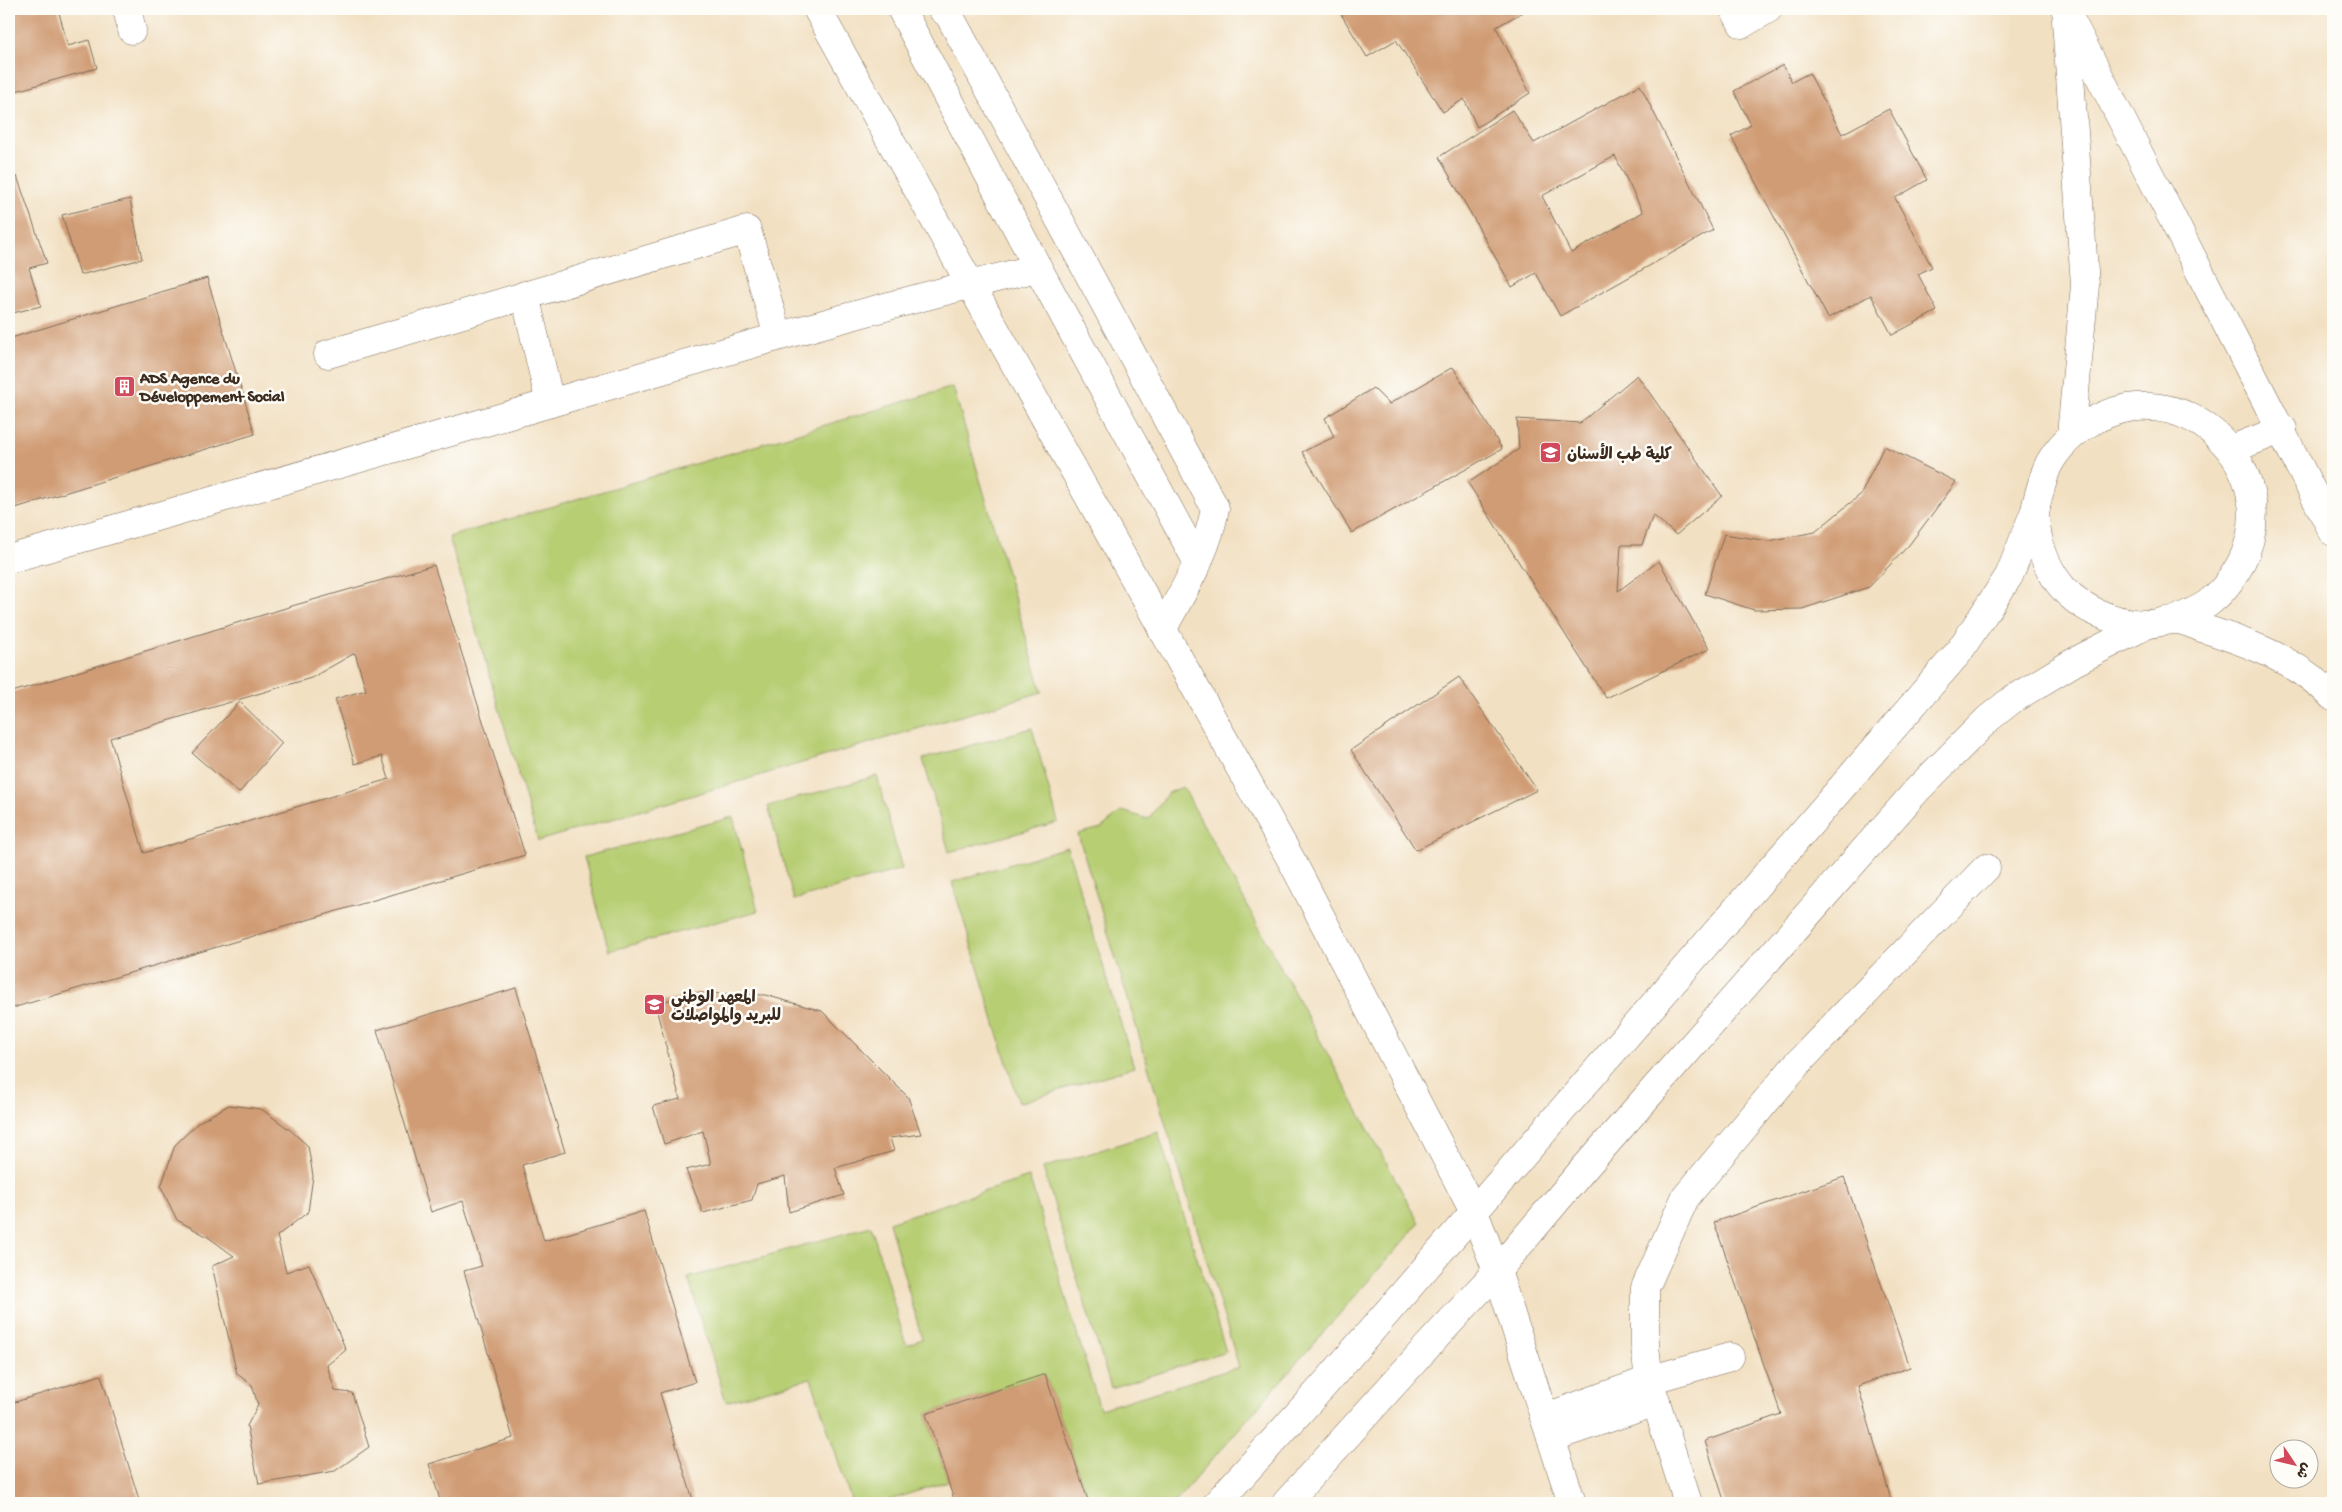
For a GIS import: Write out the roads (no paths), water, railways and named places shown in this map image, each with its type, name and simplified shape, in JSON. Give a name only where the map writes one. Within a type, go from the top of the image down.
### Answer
[{"type":"street","points":[[817,9],[1294,866],[1474,1212],[1498,1271],[1572,1503]]},
{"type":"street","points":[[901,9],[1038,268],[1198,563]]},
{"type":"street","points":[[942,9],[949,15],[1215,508],[1211,531],[1198,563],[1162,630]]},
{"type":"street","points":[[1734,9],[1742,24],[1768,9]]},
{"type":"street","points":[[2065,9],[2333,532]]},
{"type":"street","points":[[2065,9],[2085,285],[2071,435]]},
{"type":"street","points":[[328,354],[747,230],[778,336]]},
{"type":"street","points":[[9,558],[778,336],[969,284],[1038,268]]},
{"type":"street","points":[[525,295],[550,403]]},
{"type":"street","points":[[1217,1503],[1326,1384],[1958,653],[2008,576],[2036,508],[2046,468],[2071,435],[2101,415],[2136,406],[2173,409],[2205,424],[2232,449],[2248,480],[2254,515],[2248,549],[2232,580],[2207,604],[2176,620],[2148,624],[2112,619],[2080,603],[2054,577],[2039,545],[2036,508]]},
{"type":"street","points":[[2232,449],[2282,430]]},
{"type":"street","points":[[2176,620],[2272,653],[2321,684],[2333,697]]},
{"type":"street","points":[[1286,1503],[1498,1271],[1582,1172],[1918,789],[1989,718],[2013,699],[2074,662],[2148,624]]},
{"type":"street","points":[[1688,1503],[1652,1391],[1645,1346],[1645,1288],[1685,1198],[1797,1064],[1986,868]]},
{"type":"street","points":[[1548,1428],[1652,1391],[1730,1357]]},
{"type":"place","name":"ADS Agence du Développement Social","points":[[124,386]]},
{"type":"place","name":"كلية طب الأسنان","points":[[1551,453]]},
{"type":"place","name":"المعهد الوطني للبريد والمواصلات","points":[[655,1005]]}]
